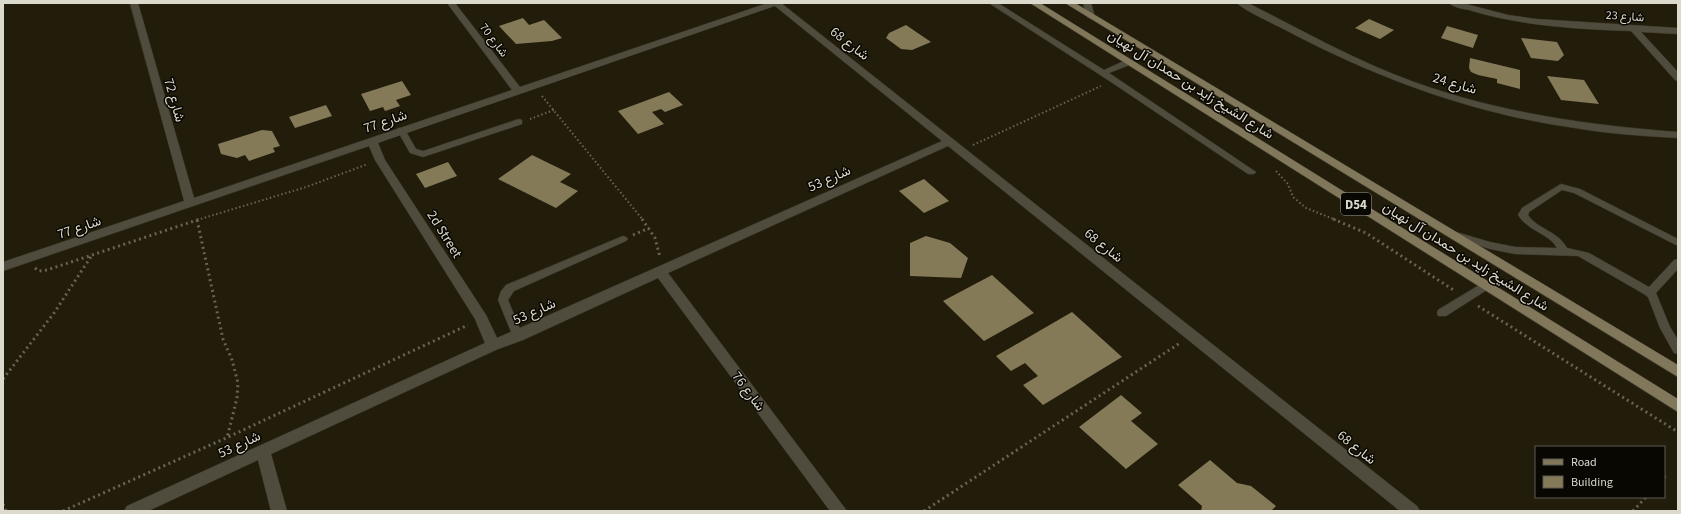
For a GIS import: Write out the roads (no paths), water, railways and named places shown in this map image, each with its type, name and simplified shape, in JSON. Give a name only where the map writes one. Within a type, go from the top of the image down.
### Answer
[{"type":"main road","name":"شارع الشيخ زايد بن حمدان آل نهيان","points":[[1034,3],[1678,406]]},
{"type":"main road","name":"شارع الشيخ زايد بن حمدان آل نهيان","points":[[1069,3],[1678,372]]},
{"type":"street","name":"شارع 72","points":[[134,3],[190,204]]},
{"type":"street","name":"شارع 70","points":[[451,3],[518,91]]},
{"type":"street","name":"شارع 77","points":[[3,268],[401,130],[776,3]]},
{"type":"street","name":"شارع 68","points":[[776,3],[1412,511]]},
{"type":"street","name":"شارع 24","points":[[1241,3],[1368,67],[1437,93],[1497,109],[1567,124],[1602,129],[1678,135]]},
{"type":"street","name":"شارع 23","points":[[1453,3],[1478,11],[1522,20],[1678,31]]},
{"type":"street","points":[[1632,28],[1678,78]]},
{"type":"street","name":"2d Street","points":[[372,140],[380,160],[481,318],[493,345]]},
{"type":"street","name":"شارع 53","points":[[132,511],[493,345],[518,336],[950,141]]},
{"type":"street","name":"شارع 76","points":[[660,272],[839,511]]},
{"type":"street","points":[[263,451],[279,511]]},
{"type":"lane","points":[[993,3],[1114,80],[1251,172]]},
{"type":"lane","points":[[1087,3],[1091,17]]},
{"type":"lane","points":[[1103,73],[1129,62]]},
{"type":"lane","points":[[401,130],[413,151],[423,154],[519,122]]},
{"type":"lane","points":[[1560,252],[1562,248],[1558,242],[1529,223],[1523,215],[1526,210],[1560,187],[1577,191],[1678,243]]},
{"type":"lane","points":[[1446,232],[1504,249],[1541,253],[1574,251],[1585,255],[1639,284],[1650,293],[1665,328],[1678,350]]},
{"type":"lane","points":[[518,336],[503,300],[505,294],[510,288],[623,239]]},
{"type":"lane","points":[[1650,293],[1678,263]]},
{"type":"lane","points":[[1442,313],[1486,286]]}]
